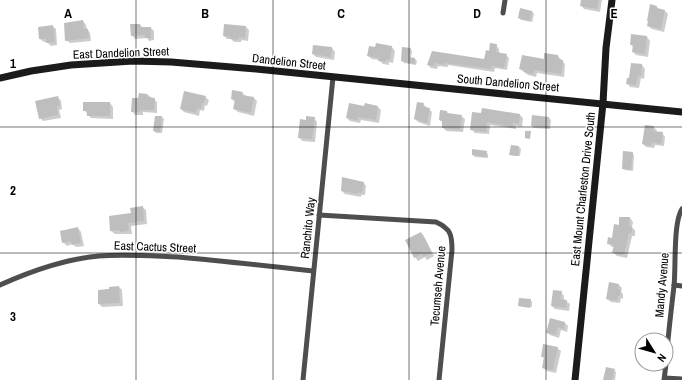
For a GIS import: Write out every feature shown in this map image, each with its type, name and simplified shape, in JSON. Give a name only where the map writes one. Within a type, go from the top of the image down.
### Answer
[{"type":"street","points":[[503,12],[505,0]]},
{"type":"street","name":"East Mount Charleston Drive South","points":[[575,380],[603,103],[606,48],[612,0]]},
{"type":"street","name":"East Dandelion Street","points":[[0,78],[71,65],[104,62],[171,62],[243,68]]},
{"type":"street","name":"Dandelion Street","points":[[243,68],[333,77]]},
{"type":"street","name":"South Dandelion Street","points":[[333,77],[682,112]]},
{"type":"street","name":"Ranchito Way","points":[[303,380],[333,77]]},
{"type":"street","name":"Mandy Avenue","points":[[668,332],[674,285],[678,220],[682,209]]},
{"type":"street","name":"Tecumseh Avenue","points":[[319,215],[436,222],[449,230],[452,238],[452,250],[439,380]]},
{"type":"street","name":"East Cactus Street","points":[[0,285],[36,270],[80,259],[114,256],[137,255],[202,259],[314,271]]},
{"type":"street","points":[[674,285],[682,286]]},
{"type":"street","points":[[665,379],[682,379]]},
{"type":"building","points":[[581,0],[599,0],[597,9],[580,6]]},
{"type":"building","points":[[650,4],[665,10],[661,29],[647,26]]},
{"type":"building","points":[[520,8],[532,11],[530,21],[518,18]]},
{"type":"building","points":[[83,20],[84,29],[88,29],[89,38],[65,41],[64,23]]},
{"type":"building","points":[[130,24],[140,24],[141,27],[151,27],[151,38],[145,38],[145,35],[131,36]]},
{"type":"building","points":[[224,24],[246,26],[245,38],[239,37],[238,40],[223,36]]},
{"type":"building","points":[[53,25],[55,42],[46,43],[46,39],[39,39],[38,27]]},
{"type":"building","points":[[631,34],[647,36],[645,54],[632,52],[633,45],[630,45]]},
{"type":"building","points":[[376,43],[392,46],[390,60],[386,59],[386,62],[378,61],[379,58],[367,56],[369,46],[375,47]]},
{"type":"building","points":[[490,43],[497,44],[496,52],[507,54],[504,68],[492,66],[491,69],[445,63],[445,65],[435,63],[434,66],[427,65],[432,51],[484,59],[486,50],[489,51]]},
{"type":"building","points":[[313,45],[332,47],[331,57],[312,54]]},
{"type":"building","points":[[402,47],[411,48],[409,57],[415,58],[415,64],[401,61]]},
{"type":"building","points":[[544,53],[558,55],[558,59],[563,60],[561,74],[534,70],[533,74],[519,69],[522,55],[544,59]]},
{"type":"building","points":[[631,63],[642,64],[641,76],[638,75],[636,85],[626,84],[627,78],[629,78]]},
{"type":"building","points":[[232,90],[243,92],[242,95],[254,97],[251,113],[233,109],[235,100],[231,99]]},
{"type":"building","points":[[184,91],[206,96],[204,103],[202,103],[201,109],[197,108],[196,113],[180,109]]},
{"type":"building","points":[[139,93],[147,94],[147,97],[155,98],[154,110],[140,110],[140,112],[131,112],[132,98],[138,98]]},
{"type":"building","points":[[58,96],[60,106],[57,106],[58,115],[39,119],[35,101]]},
{"type":"building","points":[[83,102],[110,102],[110,116],[87,116],[87,111],[83,111]]},
{"type":"building","points":[[417,102],[424,103],[423,107],[430,108],[427,123],[414,119]]},
{"type":"building","points":[[349,103],[364,106],[365,103],[378,106],[376,120],[358,117],[357,120],[346,118]]},
{"type":"building","points":[[482,108],[520,114],[519,124],[513,123],[513,127],[487,122],[486,132],[470,130],[472,112],[481,113]]},
{"type":"building","points":[[440,110],[447,111],[447,113],[462,115],[460,130],[442,128],[442,121],[439,120]]},
{"type":"building","points":[[532,115],[549,117],[548,128],[531,126]]},
{"type":"building","points":[[155,116],[162,116],[160,132],[153,131]]},
{"type":"building","points":[[306,116],[315,117],[312,139],[298,138],[300,119],[306,120]]},
{"type":"building","points":[[645,125],[654,126],[653,131],[663,132],[661,144],[652,142],[651,146],[642,144]]},
{"type":"building","points":[[525,131],[531,131],[530,139],[525,138]]},
{"type":"building","points":[[511,145],[519,146],[518,156],[509,155]]},
{"type":"building","points":[[472,149],[487,151],[486,157],[472,155]]},
{"type":"building","points":[[623,151],[633,152],[631,170],[622,169]]},
{"type":"building","points":[[342,177],[364,182],[362,193],[358,192],[358,194],[341,191]]},
{"type":"building","points":[[143,206],[144,221],[128,223],[129,231],[110,231],[109,216],[131,213],[130,208]]},
{"type":"building","points":[[619,217],[630,217],[629,226],[632,226],[632,233],[629,233],[624,255],[612,253],[614,245],[607,244],[608,237],[612,238],[614,224],[619,225]]},
{"type":"building","points":[[78,227],[81,243],[72,245],[71,241],[62,243],[60,231]]},
{"type":"building","points":[[421,232],[432,253],[423,257],[422,254],[414,258],[405,240]]},
{"type":"building","points":[[609,282],[619,284],[618,289],[621,290],[617,301],[606,299]]},
{"type":"building","points":[[119,286],[120,303],[98,304],[98,290]]},
{"type":"building","points":[[553,290],[562,291],[560,299],[567,300],[566,308],[551,306]]},
{"type":"building","points":[[519,298],[531,299],[530,308],[518,306]]},
{"type":"building","points":[[550,318],[565,322],[564,329],[558,327],[556,335],[546,333]]},
{"type":"building","points":[[543,344],[558,347],[553,370],[542,368],[544,357],[541,357]]},
{"type":"building","points":[[606,367],[615,369],[612,380],[603,380]]}]
